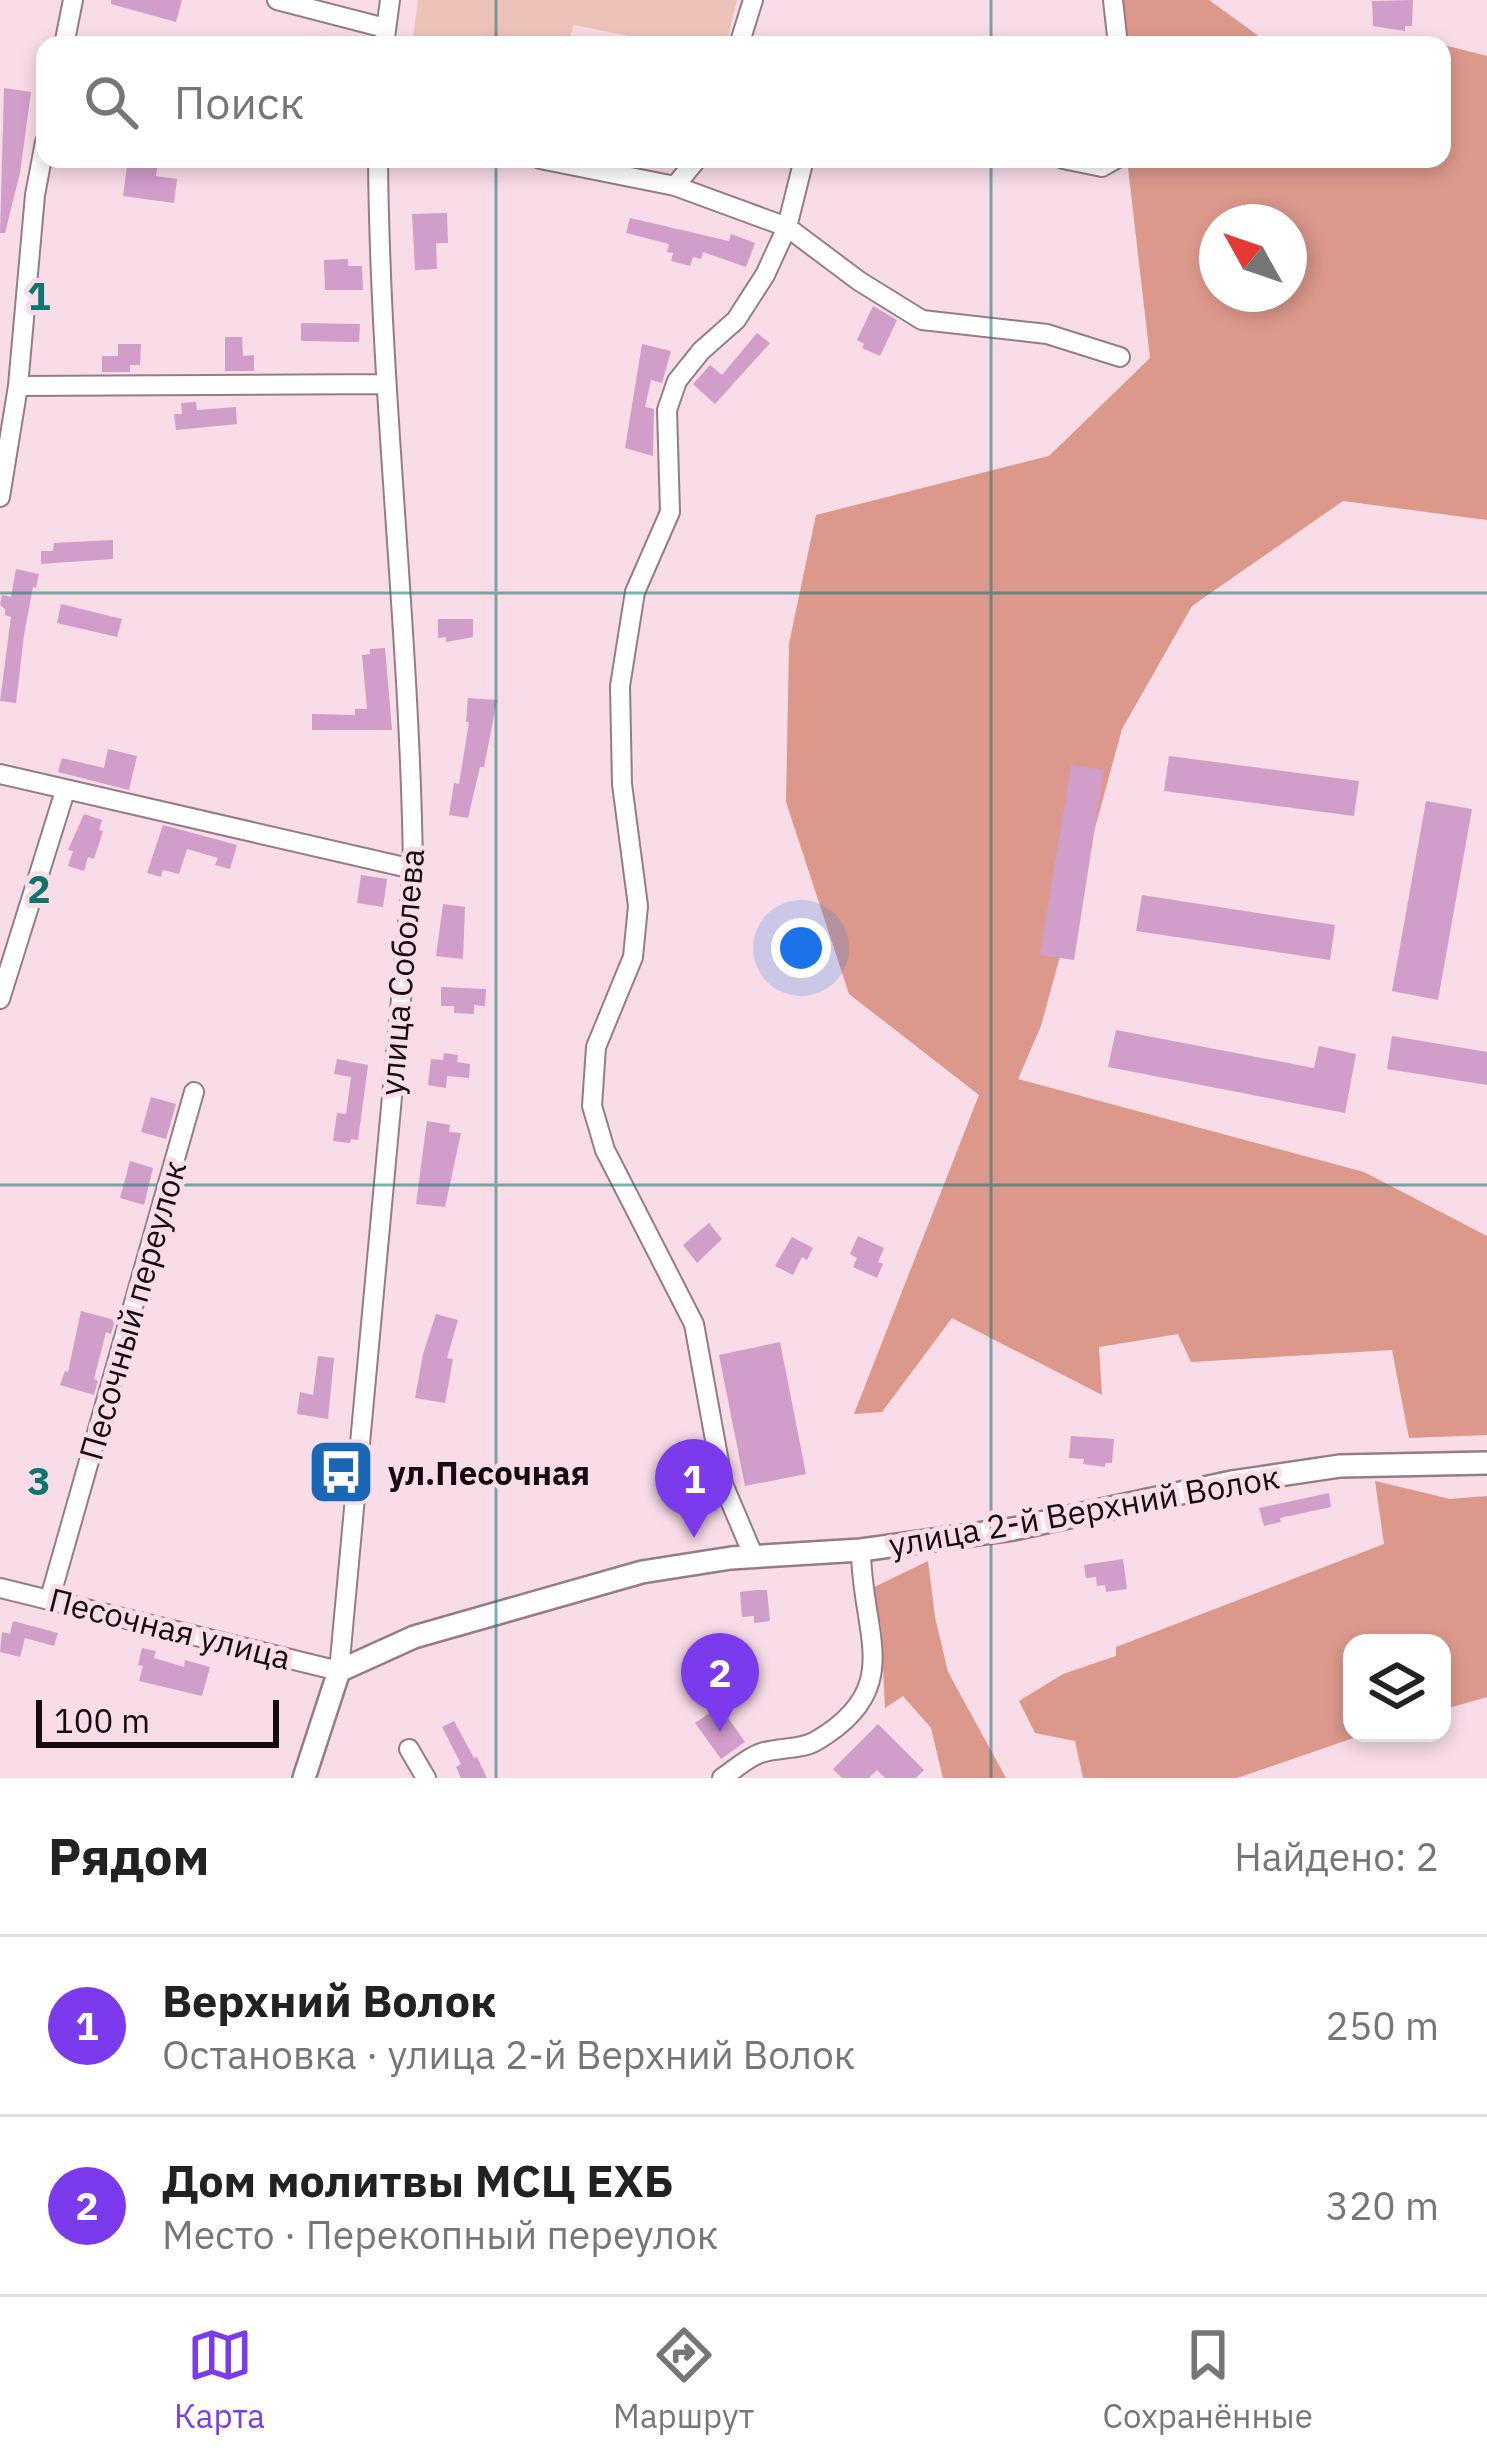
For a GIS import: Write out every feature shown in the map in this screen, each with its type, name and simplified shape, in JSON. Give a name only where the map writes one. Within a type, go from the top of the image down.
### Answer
[{"type":"main road","name":"улица 2-й Верхний Волок","points":[[339,1671],[414,1637],[620,1578],[754,1556],[861,1550],[1013,1529],[1232,1482],[1340,1466],[1487,1463]]},
{"type":"main road","name":"улица Соболева","points":[[304,1778],[339,1671]]},
{"type":"street","points":[[66,36],[73,0]]},
{"type":"street","points":[[277,0],[385,36],[390,0]]},
{"type":"street","points":[[742,36],[753,0]]},
{"type":"street","points":[[1113,0],[1117,36]]},
{"type":"street","points":[[0,497],[18,386],[40,168]]},
{"type":"street","name":"улица Соболева","points":[[339,1671],[413,869],[412,778],[384,384],[378,168]]},
{"type":"street","points":[[585,168],[675,186],[787,227],[922,320],[1047,334],[1120,357]]},
{"type":"street","points":[[675,186],[690,168]]},
{"type":"street","points":[[754,1556],[723,1484],[694,1324],[604,1150],[592,1106],[596,1047],[633,957],[638,906],[622,784],[620,686],[635,592],[670,512],[668,410],[677,381],[746,305],[765,275],[787,227],[802,168]]},
{"type":"street","points":[[18,386],[384,384]]},
{"type":"street","points":[[0,774],[413,869]]},
{"type":"street","points":[[0,999],[65,790]]},
{"type":"street","name":"Песочный переулок","points":[[50,1598],[194,1092]]},
{"type":"street","points":[[731,1775],[758,1754],[813,1743],[865,1702],[871,1683],[873,1636],[861,1582],[861,1550]]},
{"type":"street","name":"Песочная улица","points":[[0,1588],[339,1671]]},
{"type":"street","points":[[409,1749],[426,1778]]},
{"type":"shaded area","points":[[418,0],[737,0],[728,36],[630,36],[574,25],[570,36],[413,36]]},
{"type":"shaded area","points":[[1105,0],[1209,0],[1259,36],[1111,36]]},
{"type":"shaded area","points":[[1451,47],[1487,56],[1487,520],[1343,501],[1192,606],[1122,729],[1041,1026],[1018,1079],[1364,1172],[1487,1236],[1487,1435],[1409,1438],[1392,1350],[1191,1362],[1178,1334],[1099,1347],[1102,1395],[952,1318],[882,1412],[854,1414],[979,1095],[849,994],[786,802],[789,644],[816,515],[1049,456],[1150,358],[1128,168],[1451,168]]},
{"type":"shaded area","points":[[1375,1481],[1450,1499],[1487,1496],[1487,1697],[1451,1707],[1451,1634],[1343,1634],[1343,1742],[1237,1778],[1083,1778],[1075,1741],[1035,1733],[1019,1701],[1063,1674],[1116,1656],[1116,1647],[1384,1544]]},
{"type":"shaded area","points":[[928,1561],[948,1672],[1006,1778],[943,1778],[931,1728],[903,1696],[885,1708],[881,1625],[866,1591]]},
{"type":"building","points":[[111,0],[182,0],[176,22],[111,4]]},
{"type":"building","points":[[1413,0],[1412,26],[1405,26],[1405,31],[1373,26],[1372,1]]},
{"type":"building","points":[[4,88],[31,92],[20,173],[5,233],[0,233]]},
{"type":"building","points":[[127,168],[157,168],[156,176],[177,179],[174,203],[123,196]]},
{"type":"building","points":[[447,213],[448,243],[436,243],[437,269],[415,270],[412,214]]},
{"type":"building","points":[[630,218],[729,241],[731,234],[755,243],[746,267],[703,252],[701,259],[693,257],[690,266],[671,261],[669,244],[626,233]]},
{"type":"building","points":[[348,259],[348,266],[362,266],[363,290],[325,290],[324,260]]},
{"type":"building","points":[[873,306],[897,320],[880,356],[862,348],[864,344],[857,340]]},
{"type":"building","points":[[301,323],[360,324],[359,342],[301,341]]},
{"type":"building","points":[[757,333],[770,343],[715,404],[693,384],[710,365],[722,375]]},
{"type":"building","points":[[225,337],[242,337],[243,356],[254,355],[254,371],[225,371]]},
{"type":"building","points":[[118,344],[141,344],[140,365],[130,365],[130,372],[102,372],[102,356],[118,356]]},
{"type":"building","points":[[642,344],[671,351],[662,383],[651,380],[645,407],[654,409],[653,456],[625,448]]},
{"type":"building","points":[[196,402],[197,410],[236,407],[237,424],[176,430],[174,414],[182,414],[181,403]]},
{"type":"building","points":[[113,540],[113,559],[41,564],[41,551],[53,551],[54,543]]},
{"type":"building","points":[[16,569],[39,574],[24,635],[16,703],[0,701],[11,617],[0,605],[2,595],[11,597]]},
{"type":"building","points":[[61,604],[122,619],[117,637],[57,623]]},
{"type":"building","points":[[438,619],[473,619],[473,637],[446,642],[446,637],[438,638]]},
{"type":"building","points":[[385,648],[392,730],[312,730],[312,714],[355,715],[355,709],[367,709],[362,655]]},
{"type":"building","points":[[468,698],[497,700],[468,818],[449,815],[454,783],[459,784]]},
{"type":"building","points":[[108,749],[137,756],[129,790],[58,772],[62,758],[104,768]]},
{"type":"building","points":[[1169,756],[1359,781],[1354,816],[1164,791]]},
{"type":"building","points":[[1071,765],[1104,770],[1074,960],[1040,955]]},
{"type":"building","points":[[1426,801],[1472,809],[1438,1000],[1392,991]]},
{"type":"building","points":[[84,814],[102,820],[99,830],[103,831],[94,859],[88,857],[84,871],[68,866],[73,851],[68,850]]},
{"type":"building","points":[[163,825],[237,845],[230,869],[215,865],[218,858],[187,849],[179,874],[147,873]]},
{"type":"building","points":[[361,875],[387,879],[383,907],[357,903]]},
{"type":"building","points":[[1142,895],[1335,925],[1330,960],[1136,931]]},
{"type":"building","points":[[443,904],[465,907],[463,959],[436,956]]},
{"type":"building","points":[[441,987],[486,989],[485,1006],[474,1005],[474,1014],[454,1013],[454,1006],[441,1006]]},
{"type":"building","points":[[1116,1030],[1314,1068],[1319,1046],[1356,1054],[1345,1113],[1108,1067]]},
{"type":"building","points":[[1392,1036],[1487,1052],[1487,1085],[1387,1069]]},
{"type":"building","points":[[444,1053],[458,1055],[457,1062],[470,1064],[469,1078],[447,1076],[446,1088],[428,1085],[431,1059],[443,1060]]},
{"type":"building","points":[[337,1059],[368,1065],[358,1140],[350,1143],[333,1141],[337,1113],[346,1114],[351,1077],[334,1074]]},
{"type":"building","points":[[151,1097],[176,1104],[166,1139],[141,1132]]},
{"type":"building","points":[[427,1121],[450,1125],[449,1132],[461,1133],[445,1207],[416,1204]]},
{"type":"building","points":[[130,1161],[153,1168],[144,1205],[120,1198]]},
{"type":"building","points":[[709,1223],[722,1239],[697,1263],[683,1245]]},
{"type":"building","points":[[858,1236],[884,1248],[877,1278],[853,1267],[857,1258],[850,1254]]},
{"type":"building","points":[[792,1237],[813,1248],[793,1275],[775,1266]]},
{"type":"building","points":[[81,1311],[115,1320],[111,1334],[106,1332],[94,1395],[60,1385],[68,1372]]},
{"type":"building","points":[[436,1314],[458,1320],[447,1358],[453,1359],[445,1403],[415,1398]]},
{"type":"building","points":[[780,1342],[806,1474],[745,1486],[719,1355]]},
{"type":"building","points":[[318,1356],[334,1358],[328,1419],[297,1414],[300,1392],[313,1395]]},
{"type":"building","points":[[1071,1436],[1114,1439],[1112,1463],[1105,1467],[1069,1458]]},
{"type":"building","points":[[1329,1493],[1331,1507],[1264,1526],[1259,1508]]},
{"type":"building","points":[[1123,1559],[1127,1589],[1106,1592],[1105,1585],[1097,1586],[1096,1577],[1086,1578],[1084,1565]]},
{"type":"building","points":[[767,1590],[770,1621],[754,1623],[754,1616],[742,1617],[740,1592]]},
{"type":"building","points":[[13,1621],[58,1633],[54,1646],[25,1638],[20,1657],[0,1652],[2,1632],[10,1634]]},
{"type":"building","points":[[142,1648],[156,1651],[154,1658],[184,1667],[185,1660],[210,1667],[202,1696],[139,1681]]},
{"type":"building","points":[[720,1706],[745,1742],[721,1759],[695,1723]]},
{"type":"building","points":[[454,1721],[487,1778],[461,1778],[456,1767],[461,1764],[442,1727]]},
{"type":"building","points":[[878,1724],[924,1770],[916,1778],[885,1778],[877,1770],[869,1778],[842,1778],[833,1769]]},
{"type":"place","name":"ул.Песочная","points":[[341,1472]]},
{"type":"place","name":"Верхний Волок","points":[[694,1538]]},
{"type":"place","name":"Дом молитвы МСЦ ЕХБ","points":[[720,1732]]}]
